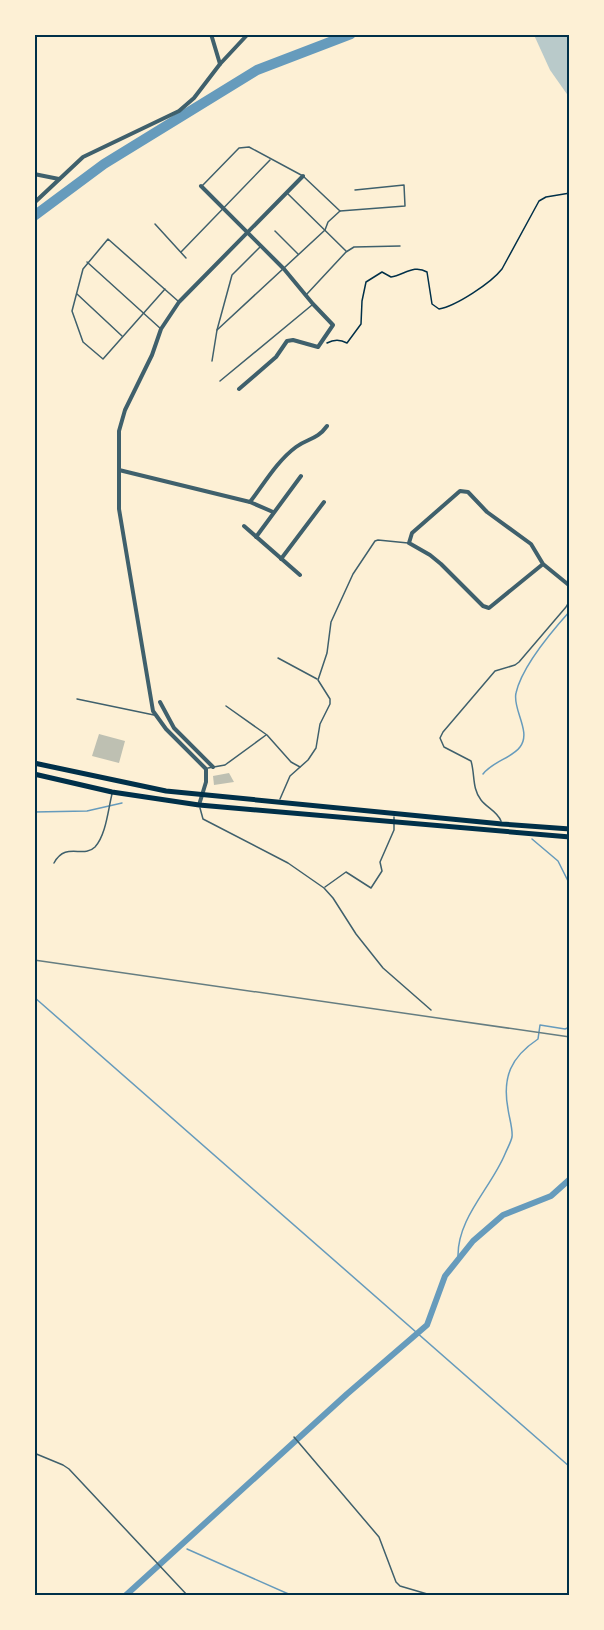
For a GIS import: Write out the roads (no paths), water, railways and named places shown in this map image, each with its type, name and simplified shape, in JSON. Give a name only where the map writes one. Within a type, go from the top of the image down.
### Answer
[{"type":"main road","points":[[34,763],[166,791],[394,814],[570,837]]},
{"type":"main road","points":[[34,774],[112,792],[199,805],[394,821],[570,829]]},
{"type":"street","points":[[211,34],[220,64]]},
{"type":"street","points":[[34,203],[83,157],[179,111],[194,98],[220,64],[248,34]]},
{"type":"street","points":[[34,174],[60,180]]},
{"type":"street","points":[[199,805],[207,782],[206,769],[155,715],[119,509],[119,431],[125,411],[152,355],[161,329],[179,302],[303,176]]},
{"type":"street","points":[[201,186],[284,269],[333,325],[318,347],[293,340],[287,341],[276,357],[239,389]]},
{"type":"street","points":[[250,502],[285,457],[298,446],[320,436],[327,426]]},
{"type":"street","points":[[119,470],[250,502],[273,512]]},
{"type":"street","points":[[256,537],[301,476]]},
{"type":"street","points":[[543,564],[489,608],[483,606],[429,555],[409,543],[412,533],[460,491],[468,492],[487,512],[531,544],[543,564],[570,586]]},
{"type":"street","points":[[281,559],[324,502]]},
{"type":"street","points":[[244,526],[300,575]]},
{"type":"street","points":[[160,702],[174,728],[213,767]]},
{"type":"lane","points":[[201,186],[239,148],[249,147],[303,176],[340,211]]},
{"type":"lane","points":[[181,252],[270,159]]},
{"type":"lane","points":[[217,330],[325,230],[328,222],[340,211],[405,206],[404,185],[355,190]]},
{"type":"lane","points":[[286,192],[346,252]]},
{"type":"lane","points":[[154,224],[186,258]]},
{"type":"lane","points":[[275,231],[298,254]]},
{"type":"lane","points":[[165,289],[103,359],[83,342],[72,311],[76,293],[87,262],[108,239],[165,289],[179,302]]},
{"type":"lane","points":[[212,361],[217,330],[232,275],[260,246]]},
{"type":"lane","points":[[306,295],[346,252],[354,247],[400,246]]},
{"type":"lane","points":[[87,262],[161,329]]},
{"type":"lane","points":[[76,293],[123,336]]},
{"type":"lane","points":[[220,381],[313,304]]},
{"type":"lane","points":[[318,680],[327,653],[331,622],[353,574],[371,545],[378,540],[409,543]]},
{"type":"lane","points":[[502,827],[498,814],[478,795],[471,761],[444,747],[440,738],[495,671],[519,662],[570,600]]},
{"type":"lane","points":[[278,658],[318,680],[331,702],[320,724],[316,748],[301,768],[290,776],[278,802]]},
{"type":"lane","points":[[77,699],[155,715]]},
{"type":"lane","points":[[226,706],[267,735],[291,762],[301,768]]},
{"type":"lane","points":[[206,769],[225,765],[267,735]]},
{"type":"lane","points":[[54,863],[65,851],[92,850],[96,846],[103,832],[112,792]]},
{"type":"lane","points":[[199,805],[203,819],[288,863],[324,888],[356,934],[384,968],[431,1010]]},
{"type":"lane","points":[[324,888],[346,872],[371,888],[382,871],[380,862],[394,830],[394,814]]},
{"type":"lane","points":[[294,1437],[379,1538],[396,1582],[400,1586],[434,1596]]},
{"type":"lane","points":[[34,1453],[69,1469],[188,1596]]},
{"type":"waterway","points":[[34,216],[104,164],[257,70],[351,34]]},
{"type":"waterway","points":[[483,774],[520,747],[524,734],[516,699],[519,683],[538,649],[570,611]]},
{"type":"waterway","points":[[34,812],[87,811],[122,803]]},
{"type":"waterway","points":[[532,839],[558,861],[570,885]]},
{"type":"waterway","points":[[570,913],[568,936],[570,957]]},
{"type":"waterway","points":[[34,997],[570,1467]]},
{"type":"waterway","points":[[458,1257],[463,1229],[499,1167],[511,1139],[512,1130],[506,1098],[506,1087],[511,1069],[521,1053],[538,1039],[540,1025],[565,1029],[570,1027]]},
{"type":"waterway","points":[[125,1596],[347,1394],[427,1325],[445,1276],[473,1241],[503,1215],[551,1196],[570,1179]]},
{"type":"waterway","points":[[187,1549],[293,1596]]},
{"type":"railway","points":[[34,960],[570,1037]]}]
